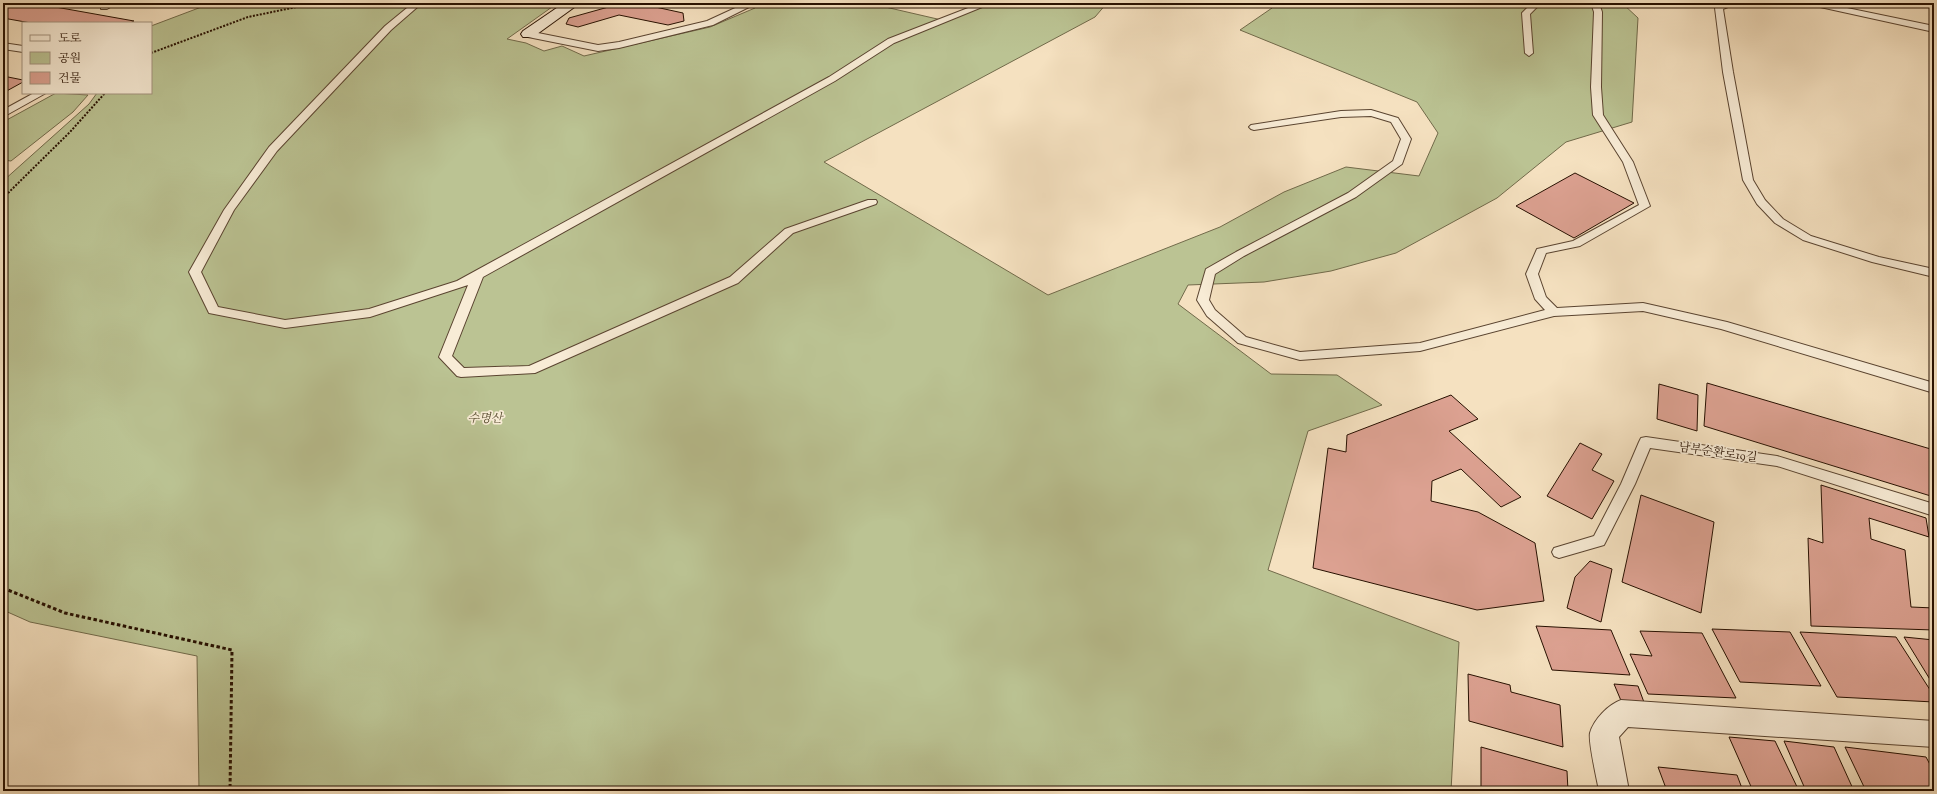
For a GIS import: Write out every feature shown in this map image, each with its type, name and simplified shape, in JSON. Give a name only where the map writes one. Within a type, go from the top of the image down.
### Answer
[{"type":"street","points":[[533,31],[573,3]]},
{"type":"street","points":[[1614,791],[1604,734],[1621,713],[1934,734]]},
{"type":"lane","points":[[104,7],[113,3]]},
{"type":"lane","points":[[418,3],[388,28],[273,149],[229,210],[195,272],[213,310],[285,324],[370,313],[460,284],[832,79],[891,41],[988,3]]},
{"type":"lane","points":[[533,31],[598,48],[619,45],[710,23],[753,3]]},
{"type":"lane","points":[[1529,53],[1526,13],[1537,3]]},
{"type":"lane","points":[[1554,312],[1541,299],[1532,274],[1541,251],[1576,244],[1645,206],[1628,162],[1598,115],[1596,87],[1598,12],[1595,3]]},
{"type":"lane","points":[[1734,3],[1719,8],[1728,72],[1748,180],[1761,202],[1779,221],[1807,238],[1876,260],[1934,273]]},
{"type":"lane","points":[[1811,3],[1934,29]]},
{"type":"lane","points":[[533,31],[567,33]]},
{"type":"lane","points":[[3,46],[22,49]]},
{"type":"lane","points":[[3,114],[39,94]]},
{"type":"lane","points":[[1254,127],[1340,114],[1371,113],[1395,120],[1406,139],[1398,162],[1352,196],[1240,254],[1210,272],[1203,300],[1211,313],[1242,340],[1300,356],[1367,352],[1420,347],[1554,312],[1643,306],[1723,325],[1934,388]]},
{"type":"lane","points":[[478,274],[444,357],[461,373],[531,370],[734,280],[789,231],[872,202]]},
{"type":"lane","name":"남부순환로19길","points":[[1559,552],[1599,541],[1628,484],[1646,442],[1777,461],[1934,510]]},
{"type":"path","points":[[152,53],[248,17],[316,3]]},
{"type":"path","points":[[657,7],[663,3]]},
{"type":"path","points":[[3,198],[70,132],[104,94]]},
{"type":"path","points":[[3,588],[65,613],[232,650],[230,791]]},
{"type":"green space","name":"수명산","points":[[212,3],[533,3],[552,7],[507,39],[526,43],[544,51],[562,46],[584,56],[710,27],[755,8],[760,3],[868,3],[946,21],[991,3],[1107,3],[1095,17],[824,162],[1048,295],[1220,227],[1284,192],[1346,167],[1419,176],[1438,133],[1417,102],[1240,30],[1272,8],[1269,3],[1622,3],[1638,18],[1632,122],[1566,142],[1497,198],[1396,253],[1331,271],[1264,282],[1188,285],[1178,304],[1271,374],[1337,375],[1382,405],[1308,431],[1268,570],[1459,642],[1451,791],[199,791],[197,656],[30,622],[3,610],[3,181],[89,104],[96,94],[152,94],[152,26]]},
{"type":"green space","points":[[54,94],[88,95],[73,112],[11,161],[3,160],[3,122]]},
{"type":"building","points":[[3,3],[33,3],[134,21],[25,22],[3,18]]},
{"type":"building","points":[[613,3],[637,3],[683,13],[684,21],[668,25],[619,15],[578,27],[566,24],[569,18],[612,6]]},
{"type":"building","points":[[3,76],[22,80],[22,83],[3,93]]},
{"type":"building","points":[[1575,173],[1634,203],[1574,238],[1516,206]]},
{"type":"building","points":[[1707,383],[1934,450],[1934,497],[1704,426]]},
{"type":"building","points":[[1659,384],[1698,395],[1697,431],[1657,419]]},
{"type":"building","points":[[1451,395],[1478,419],[1449,431],[1521,497],[1501,507],[1461,469],[1432,481],[1431,501],[1478,512],[1535,543],[1544,601],[1477,610],[1313,568],[1328,448],[1346,452],[1347,435]]},
{"type":"building","points":[[1580,443],[1602,454],[1592,470],[1614,481],[1592,519],[1547,496]]},
{"type":"building","points":[[1821,485],[1926,518],[1929,537],[1869,518],[1871,539],[1905,550],[1911,607],[1934,608],[1934,630],[1811,626],[1808,538],[1823,543]]},
{"type":"building","points":[[1641,495],[1714,522],[1701,613],[1622,582]]},
{"type":"building","points":[[1590,561],[1612,569],[1601,622],[1567,608],[1575,577]]},
{"type":"building","points":[[1536,626],[1611,630],[1630,675],[1552,670]]},
{"type":"building","points":[[1712,629],[1790,632],[1821,686],[1740,682]]},
{"type":"building","points":[[1640,631],[1702,633],[1736,698],[1648,694],[1630,654],[1652,656]]},
{"type":"building","points":[[1800,632],[1896,637],[1934,696],[1934,702],[1837,697]]},
{"type":"building","points":[[1904,637],[1934,640],[1934,686]]},
{"type":"building","points":[[1468,674],[1510,685],[1511,692],[1560,705],[1563,747],[1469,721]]},
{"type":"building","points":[[1614,684],[1638,686],[1645,705],[1622,703]]},
{"type":"building","points":[[1729,737],[1775,741],[1799,791],[1753,791]]},
{"type":"building","points":[[1784,741],[1834,747],[1854,791],[1806,791]]},
{"type":"building","points":[[1481,747],[1567,771],[1568,791],[1481,791]]},
{"type":"building","points":[[1845,747],[1926,757],[1934,772],[1934,791],[1866,791]]},
{"type":"building","points":[[1658,767],[1737,775],[1743,791],[1667,791]]}]
